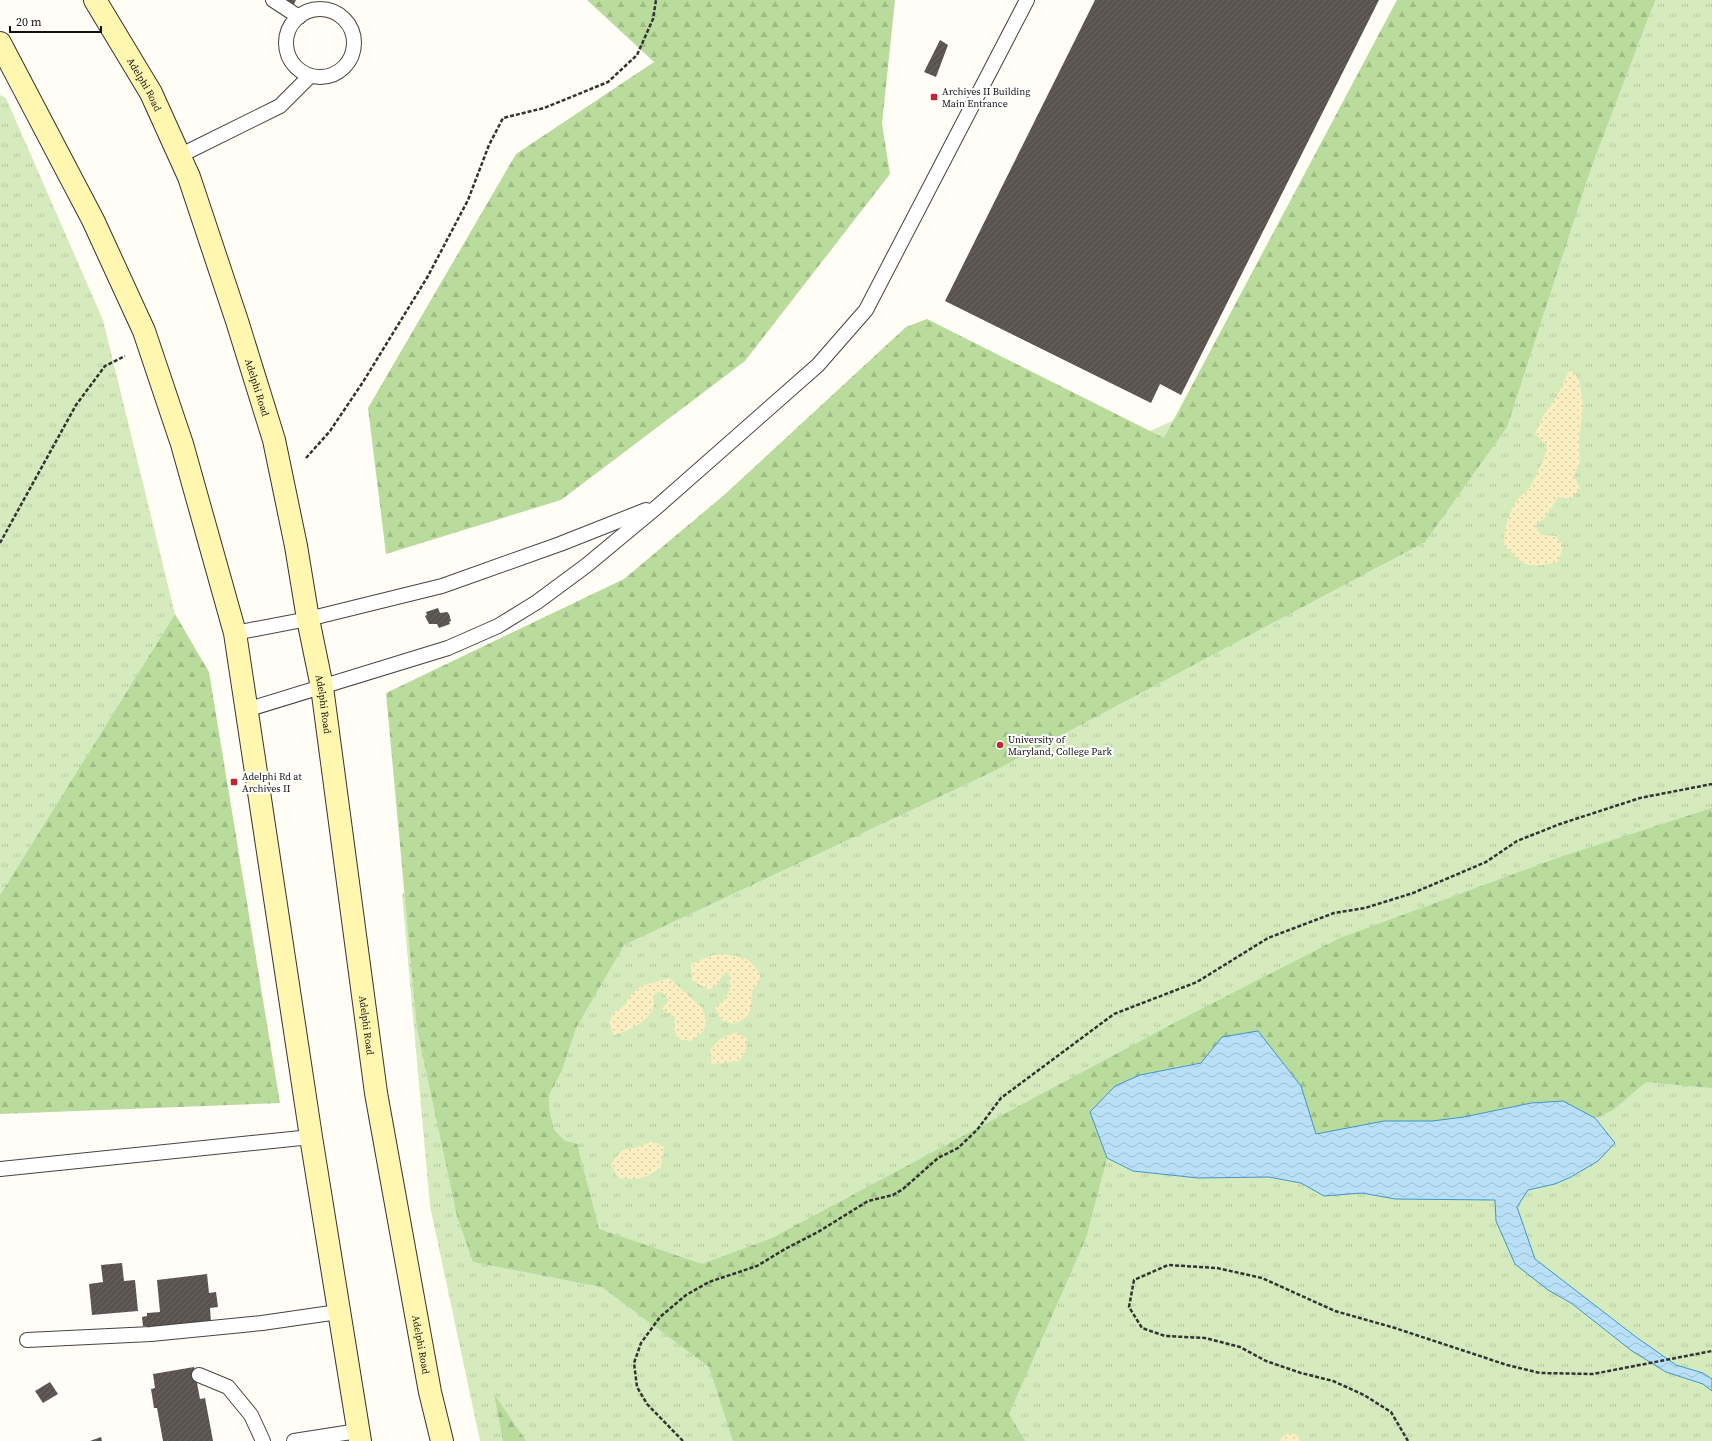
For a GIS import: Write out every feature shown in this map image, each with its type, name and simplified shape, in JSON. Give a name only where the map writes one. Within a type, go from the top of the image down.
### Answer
[{"type":"main road","name":"Adelphi Road","points":[[95,0],[150,93],[189,177],[237,321],[274,440],[296,546],[308,618],[322,687],[376,1093],[430,1392],[442,1441]]},
{"type":"main road","points":[[0,43],[93,220],[144,331],[182,444],[235,633],[338,1312],[359,1436]]},
{"type":"lane","points":[[273,0],[299,17]]},
{"type":"lane","points":[[319,0],[330,10],[342,16],[350,27],[354,40],[353,53],[346,64],[336,73],[323,77],[310,76],[298,70],[291,62],[285,46],[286,37],[293,21],[304,13],[316,9],[330,10]]},
{"type":"lane","points":[[246,710],[448,648],[498,626],[537,602],[568,579],[658,506],[818,364],[866,310],[1027,0]]},
{"type":"lane","points":[[179,156],[280,106],[310,76]]},
{"type":"lane","points":[[235,633],[308,618],[442,586],[560,544],[658,506]]},
{"type":"lane","points":[[0,1169],[311,1137]]},
{"type":"lane","points":[[28,1340],[151,1334],[262,1323],[338,1312]]},
{"type":"lane","points":[[199,1375],[228,1387],[251,1415],[263,1441]]},
{"type":"lane","points":[[294,1441],[359,1436]]},
{"type":"path","points":[[283,484],[330,432],[363,382],[424,282],[468,200],[489,144],[503,118],[544,108],[608,82],[637,55],[652,19],[656,0]]},
{"type":"path","points":[[0,543],[76,405],[105,366],[148,344]]},
{"type":"path","points":[[683,1441],[647,1404],[637,1387],[634,1363],[641,1343],[660,1317],[686,1295],[709,1282],[757,1266],[785,1249],[818,1232],[868,1201],[893,1196],[938,1158],[958,1148],[977,1130],[1002,1098],[1114,1014],[1196,982],[1268,938],[1334,913],[1365,908],[1412,893],[1486,862],[1517,841],[1615,805],[1640,798],[1712,784]]},
{"type":"path","points":[[1408,1441],[1391,1412],[1364,1395],[1333,1380],[1301,1373],[1266,1361],[1240,1347],[1205,1338],[1165,1336],[1142,1328],[1129,1306],[1134,1280],[1168,1265],[1217,1268],[1262,1278],[1335,1311],[1395,1328],[1507,1365],[1540,1373],[1593,1374],[1712,1351]]},
{"type":"green space","points":[[587,0],[895,0],[882,124],[890,174],[745,361],[561,500],[386,554],[368,408],[516,154],[654,62]]},
{"type":"green space","points":[[1397,0],[1655,0],[1591,168],[1507,427],[1425,542],[992,772],[624,945],[576,1028],[562,1070],[549,1095],[549,1109],[554,1130],[565,1141],[577,1144],[599,1229],[702,1264],[772,1238],[1176,1022],[1340,938],[1560,857],[1712,808],[1712,1088],[1646,1082],[1613,1110],[1595,1118],[1563,1101],[1531,1103],[1464,1117],[1432,1121],[1384,1121],[1316,1134],[1301,1086],[1222,1037],[1201,1063],[1178,1066],[1090,1112],[1107,1158],[1086,1238],[1009,1414],[1025,1441],[733,1441],[709,1367],[602,1287],[473,1262],[457,1216],[417,1029],[386,693],[624,579],[723,496],[906,327],[927,319],[1164,438]]},
{"type":"green space","name":"University of Maryland, College Park","points":[[1431,0],[1712,0],[1712,1441],[480,1441],[430,1206],[402,894],[439,878],[643,669],[1287,367]]},
{"type":"green space","points":[[0,95],[6,98],[103,320],[175,614],[0,895]]},
{"type":"green space","points":[[175,614],[209,672],[280,1103],[0,1114],[0,895]]},
{"type":"green space","points":[[494,1394],[526,1441],[503,1441]]},
{"type":"sand","points":[[1570,369],[1579,379],[1583,405],[1579,442],[1580,462],[1574,475],[1580,489],[1570,499],[1558,497],[1544,519],[1534,525],[1541,535],[1556,536],[1563,547],[1558,562],[1545,565],[1528,565],[1523,563],[1507,549],[1504,540],[1505,528],[1518,498],[1529,489],[1543,461],[1547,445],[1535,434],[1543,416],[1557,396]]},
{"type":"sand","points":[[722,954],[747,959],[758,971],[760,977],[759,982],[752,991],[751,1008],[747,1017],[734,1024],[721,1020],[715,1008],[727,997],[730,985],[729,973],[722,975],[719,983],[709,990],[692,980],[691,964],[713,955]]},
{"type":"sand","points":[[669,978],[702,1008],[706,1019],[704,1031],[691,1041],[678,1039],[674,1028],[675,1017],[662,1009],[669,999],[660,991],[653,995],[654,1005],[649,1016],[632,1028],[614,1035],[609,1024],[613,1013],[624,1006],[630,996],[641,986]]},
{"type":"sand","points":[[736,1032],[747,1039],[746,1051],[739,1061],[712,1064],[710,1050],[720,1039]]},
{"type":"sand","points":[[653,1141],[664,1147],[661,1167],[645,1177],[637,1179],[618,1178],[611,1164],[622,1150],[638,1147]]},
{"type":"sand","points":[[1288,1433],[1296,1434],[1300,1441],[1280,1441],[1282,1437]]},
{"type":"water","points":[[1258,1031],[1301,1086],[1316,1134],[1384,1121],[1432,1121],[1464,1117],[1531,1103],[1563,1101],[1595,1118],[1615,1143],[1598,1161],[1571,1177],[1555,1184],[1528,1190],[1517,1207],[1535,1259],[1636,1337],[1676,1365],[1703,1373],[1712,1379],[1712,1391],[1703,1384],[1666,1372],[1632,1351],[1571,1303],[1548,1290],[1515,1264],[1496,1221],[1495,1200],[1395,1199],[1362,1193],[1324,1196],[1301,1183],[1269,1177],[1198,1178],[1133,1171],[1107,1158],[1090,1112],[1115,1086],[1140,1075],[1201,1063],[1222,1037]]},
{"type":"building","points":[[283,0],[296,0],[293,6]]},
{"type":"building","points":[[1095,0],[1379,0],[1181,395],[1160,384],[1151,403],[945,301]]},
{"type":"building","points":[[940,40],[948,45],[936,77],[924,72]]},
{"type":"building","points":[[438,608],[440,613],[447,612],[449,614],[451,621],[449,622],[450,624],[439,628],[437,624],[429,624],[425,616],[427,615],[426,612]]},
{"type":"building","points":[[122,1263],[124,1281],[135,1280],[138,1311],[92,1315],[89,1284],[103,1282],[101,1265]]},
{"type":"building","points":[[207,1274],[209,1293],[216,1292],[218,1307],[210,1308],[211,1323],[148,1329],[147,1326],[143,1326],[142,1317],[147,1316],[147,1313],[160,1312],[157,1280]]},
{"type":"building","points":[[194,1367],[200,1399],[205,1398],[213,1441],[163,1441],[157,1408],[154,1408],[151,1389],[155,1388],[153,1374]]},
{"type":"building","points":[[50,1382],[58,1394],[43,1403],[35,1391]]},
{"type":"building","points":[[101,1437],[102,1441],[90,1441]]},
{"type":"place","name":"Archives II Building Main Entrance","points":[[934,97]]},
{"type":"place","name":"University of Maryland, College Park","points":[[1000,745]]},
{"type":"place","name":"Adelphi Rd at Archives II","points":[[234,782]]}]
